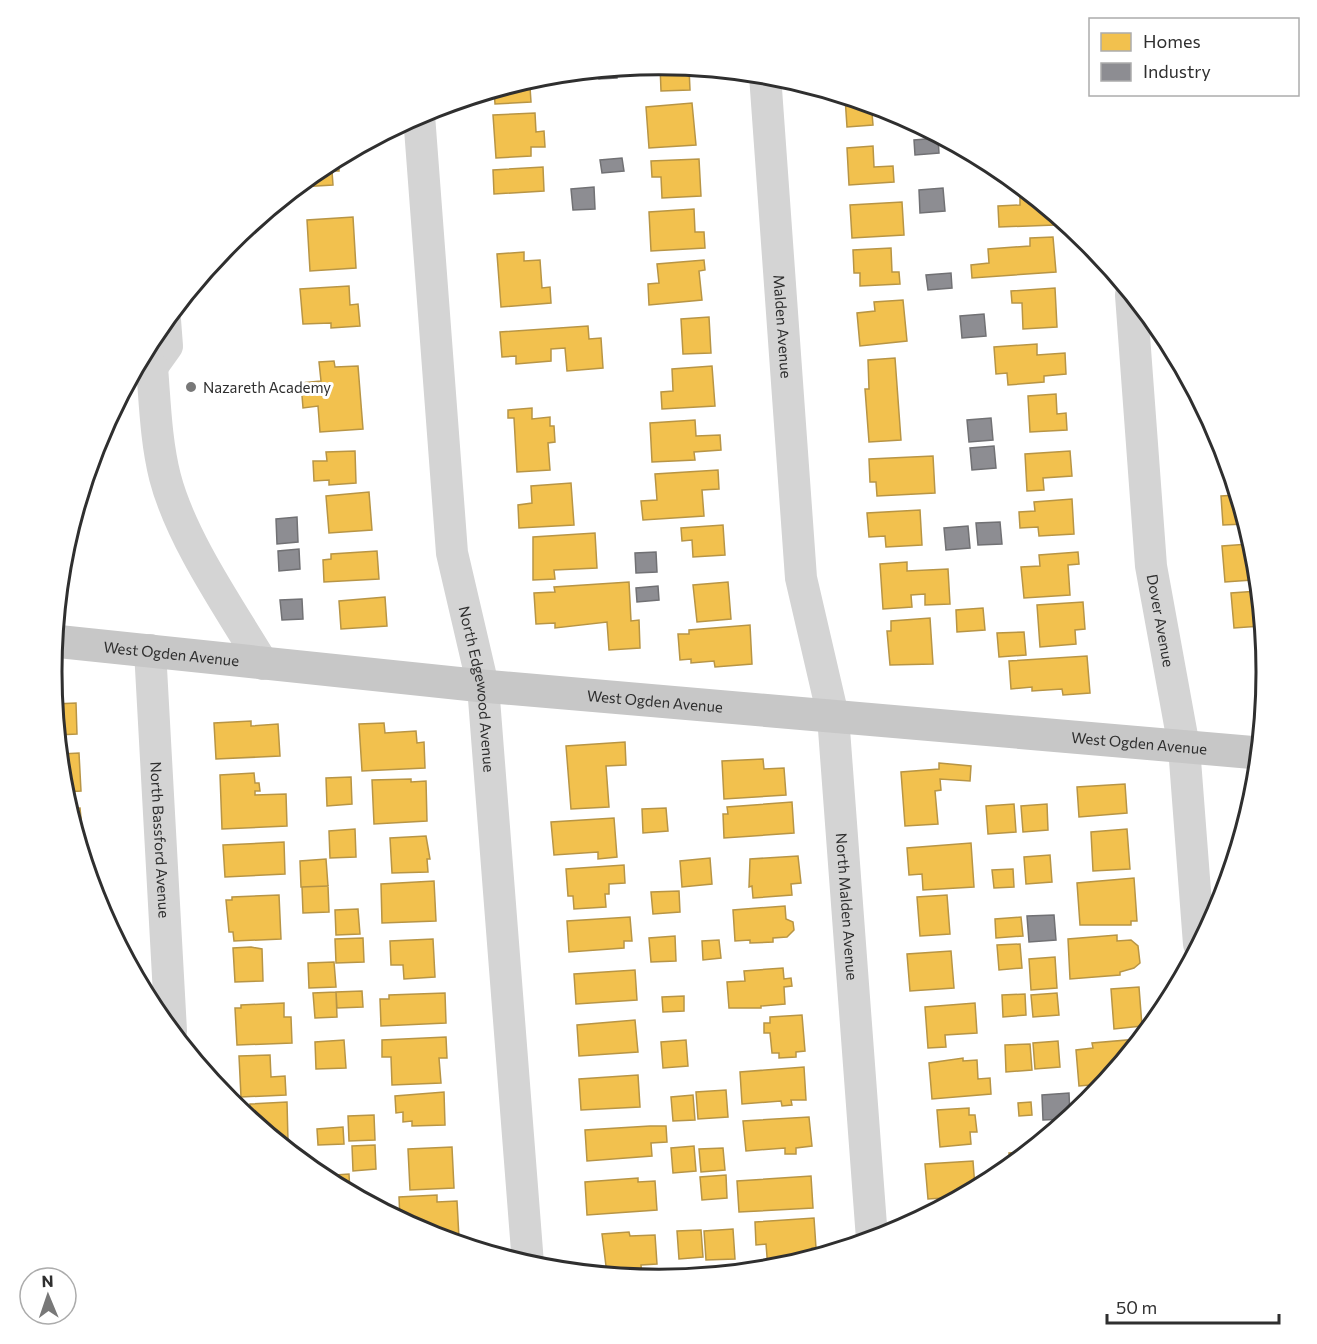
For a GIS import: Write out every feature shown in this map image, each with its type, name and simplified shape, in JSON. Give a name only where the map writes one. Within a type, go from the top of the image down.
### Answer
[{"type":"main road","name":"West Ogden Avenue","points":[[63,642],[483,686],[1250,752]]},
{"type":"street","name":"Malden Avenue","points":[[766,85],[801,578]]},
{"type":"street","name":"North Edgewood Avenue","points":[[420,125],[452,553],[483,686],[527,1255]]},
{"type":"street","name":"Dover Avenue","points":[[1132,309],[1150,566],[1184,747],[1198,928]]},
{"type":"street","points":[[146,365],[167,346],[166,334]]},
{"type":"street","points":[[143,369],[166,480],[192,543],[263,664]]},
{"type":"street","name":"North Malden Avenue","points":[[801,578],[833,716],[871,1230]]},
{"type":"street","name":"North Bassford Avenue","points":[[150,650],[170,1015]]},
{"type":"building: Homes","points":[[660,75],[689,76],[690,90],[661,91]]},
{"type":"building: Homes","points":[[530,89],[531,102],[495,104],[495,98]]},
{"type":"building: Homes","points":[[692,103],[696,145],[649,148],[646,107]]},
{"type":"building: Homes","points":[[846,106],[872,115],[873,125],[847,127]]},
{"type":"building: Homes","points":[[535,113],[536,132],[544,131],[545,147],[531,147],[531,156],[496,158],[493,115]]},
{"type":"building: Homes","points":[[873,146],[874,167],[893,166],[894,182],[849,185],[847,148]]},
{"type":"building: Homes","points":[[699,159],[701,196],[662,198],[661,177],[652,177],[651,161]]},
{"type":"building: Homes","points":[[543,167],[544,191],[494,194],[493,170]]},
{"type":"building: Homes","points":[[332,173],[333,185],[312,186]]},
{"type":"building: Homes","points":[[1020,197],[1054,225],[999,227],[998,206],[1020,205]]},
{"type":"building: Homes","points":[[902,202],[904,235],[852,238],[850,205]]},
{"type":"building: Homes","points":[[694,209],[695,232],[704,232],[705,248],[651,251],[649,212]]},
{"type":"building: Homes","points":[[353,217],[356,268],[310,271],[307,220]]},
{"type":"building: Homes","points":[[1053,237],[1056,272],[972,278],[971,265],[989,263],[988,249],[1030,246],[1030,238]]},
{"type":"building: Homes","points":[[891,248],[892,272],[899,272],[900,284],[860,286],[860,273],[854,273],[853,250]]},
{"type":"building: Homes","points":[[524,252],[524,261],[540,260],[542,288],[550,287],[551,303],[501,307],[497,254]]},
{"type":"building: Homes","points":[[704,260],[705,270],[699,271],[702,300],[649,305],[648,284],[659,283],[657,264]]},
{"type":"building: Homes","points":[[349,286],[350,305],[358,304],[360,326],[331,328],[331,323],[303,324],[300,289]]},
{"type":"building: Homes","points":[[1055,288],[1057,327],[1023,329],[1022,303],[1012,303],[1011,291]]},
{"type":"building: Homes","points":[[903,300],[907,341],[860,346],[857,313],[875,311],[874,302]]},
{"type":"building: Homes","points":[[709,317],[711,353],[683,354],[681,319]]},
{"type":"building: Homes","points":[[588,326],[589,339],[601,338],[603,368],[567,371],[565,348],[551,349],[551,361],[516,364],[516,356],[502,357],[500,332]]},
{"type":"building: Homes","points":[[1037,344],[1037,355],[1065,353],[1066,374],[1044,376],[1044,382],[1008,385],[1007,373],[996,374],[994,347]]},
{"type":"building: Homes","points":[[895,358],[901,440],[869,442],[865,389],[869,389],[868,360]]},
{"type":"building: Homes","points":[[334,361],[335,367],[358,366],[363,429],[320,432],[318,406],[303,408],[301,383],[321,381],[319,362]]},
{"type":"building: Homes","points":[[712,366],[715,406],[662,409],[661,392],[673,391],[672,369]]},
{"type":"building: Homes","points":[[1056,394],[1057,414],[1066,413],[1067,430],[1030,432],[1028,396]]},
{"type":"building: Homes","points":[[532,408],[532,419],[550,417],[550,426],[554,426],[555,442],[548,443],[550,470],[517,472],[514,418],[508,418],[508,410]]},
{"type":"building: Homes","points":[[695,420],[696,436],[720,435],[721,450],[694,452],[695,460],[652,462],[650,423]]},
{"type":"building: Homes","points":[[355,451],[356,483],[329,485],[329,480],[314,481],[313,461],[327,461],[326,452]]},
{"type":"building: Homes","points":[[1070,451],[1072,476],[1043,478],[1044,490],[1027,491],[1025,454]]},
{"type":"building: Homes","points":[[933,456],[935,493],[877,496],[876,482],[870,482],[869,459]]},
{"type":"building: Homes","points":[[718,470],[719,489],[702,490],[704,516],[643,520],[641,501],[657,500],[655,474]]},
{"type":"building: Homes","points":[[571,483],[574,525],[519,528],[518,505],[532,503],[531,486]]},
{"type":"building: Homes","points":[[369,492],[372,530],[329,533],[326,496]]},
{"type":"building: Homes","points":[[1221,496],[1229,496],[1237,524],[1223,525]]},
{"type":"building: Homes","points":[[1072,499],[1074,534],[1039,536],[1038,527],[1020,528],[1019,512],[1035,511],[1034,502]]},
{"type":"building: Homes","points":[[920,510],[922,545],[886,547],[885,536],[869,537],[867,513]]},
{"type":"building: Homes","points":[[723,525],[725,555],[693,557],[692,540],[682,541],[681,528]]},
{"type":"building: Homes","points":[[595,533],[597,568],[554,570],[555,579],[533,580],[533,537]]},
{"type":"building: Homes","points":[[1241,545],[1248,580],[1225,582],[1222,546]]},
{"type":"building: Homes","points":[[377,551],[379,579],[324,582],[323,560],[331,559],[331,554]]},
{"type":"building: Homes","points":[[1078,552],[1079,564],[1068,565],[1070,595],[1024,598],[1021,567],[1040,566],[1039,555]]},
{"type":"building: Homes","points":[[907,562],[907,571],[948,569],[950,604],[925,605],[925,594],[911,595],[912,607],[883,609],[880,564]]},
{"type":"building: Homes","points":[[629,582],[631,621],[639,620],[640,648],[609,650],[607,622],[555,628],[555,623],[536,624],[534,593],[555,592],[554,587]]},
{"type":"building: Homes","points":[[728,582],[731,619],[697,622],[693,585]]},
{"type":"building: Homes","points":[[1250,592],[1253,627],[1234,628],[1231,593]]},
{"type":"building: Homes","points":[[385,597],[387,626],[341,629],[339,601]]},
{"type":"building: Homes","points":[[1083,602],[1085,629],[1075,630],[1076,644],[1040,647],[1037,605]]},
{"type":"building: Homes","points":[[983,608],[985,630],[957,632],[956,610]]},
{"type":"building: Homes","points":[[930,618],[933,664],[890,665],[887,631],[891,631],[891,621]]},
{"type":"building: Homes","points":[[750,625],[752,664],[715,667],[714,661],[691,663],[691,659],[680,660],[678,634],[689,634],[689,630]]},
{"type":"building: Homes","points":[[1024,632],[1026,655],[999,657],[997,633]]},
{"type":"building: Homes","points":[[1087,656],[1090,693],[1063,695],[1062,689],[1032,691],[1032,687],[1011,689],[1009,661]]},
{"type":"building: Homes","points":[[76,703],[77,734],[65,735],[63,704]]},
{"type":"building: Homes","points":[[251,721],[251,726],[278,724],[280,756],[216,759],[214,723]]},
{"type":"building: Homes","points":[[384,723],[385,733],[416,731],[417,743],[424,742],[425,768],[362,771],[359,724]]},
{"type":"building: Homes","points":[[625,742],[626,765],[606,766],[609,807],[571,809],[566,746]]},
{"type":"building: Homes","points":[[79,753],[81,791],[74,791],[68,754]]},
{"type":"building: Homes","points":[[763,759],[764,769],[784,768],[786,795],[724,799],[722,761]]},
{"type":"building: Homes","points":[[939,763],[971,766],[970,781],[940,779],[941,790],[935,791],[938,824],[905,826],[901,772],[939,769]]},
{"type":"building: Homes","points":[[254,773],[255,783],[259,783],[260,791],[255,791],[255,795],[286,794],[287,826],[222,829],[220,775]]},
{"type":"building: Homes","points":[[351,777],[352,804],[327,806],[326,778]]},
{"type":"building: Homes","points":[[411,779],[411,782],[426,781],[427,821],[374,824],[372,780]]},
{"type":"building: Homes","points":[[1125,784],[1127,813],[1079,817],[1077,787]]},
{"type":"building: Homes","points":[[792,802],[794,833],[724,838],[723,814],[728,814],[727,807]]},
{"type":"building: Homes","points":[[1014,804],[1016,832],[988,834],[986,806]]},
{"type":"building: Homes","points":[[1047,804],[1048,830],[1023,832],[1021,806]]},
{"type":"building: Homes","points":[[666,808],[668,831],[643,833],[642,809]]},
{"type":"building: Homes","points":[[614,818],[617,857],[598,859],[598,852],[554,855],[551,822]]},
{"type":"building: Homes","points":[[355,829],[356,857],[330,858],[329,831]]},
{"type":"building: Homes","points":[[1127,829],[1130,869],[1093,871],[1091,832]]},
{"type":"building: Homes","points":[[426,836],[430,859],[427,859],[428,872],[392,873],[390,838]]},
{"type":"building: Homes","points":[[284,842],[285,874],[225,877],[223,845]]},
{"type":"building: Homes","points":[[971,843],[974,887],[923,890],[922,874],[909,875],[907,848]]},
{"type":"building: Homes","points":[[1050,855],[1052,882],[1026,884],[1024,857]]},
{"type":"building: Homes","points":[[798,856],[801,883],[791,884],[792,895],[753,898],[752,886],[749,887],[750,859]]},
{"type":"building: Homes","points":[[710,858],[712,884],[682,887],[680,861]]},
{"type":"building: Homes","points":[[326,859],[328,886],[301,887],[300,861]]},
{"type":"building: Homes","points":[[624,865],[625,883],[609,884],[609,894],[605,894],[606,907],[574,909],[573,896],[568,896],[566,869]]},
{"type":"building: Homes","points":[[1013,869],[1014,887],[994,888],[992,870]]},
{"type":"building: Homes","points":[[1134,878],[1137,921],[1131,921],[1131,925],[1080,925],[1077,883]]},
{"type":"building: Homes","points":[[434,881],[436,921],[382,923],[381,884]]},
{"type":"building: Homes","points":[[328,886],[329,912],[303,913],[302,887]]},
{"type":"building: Homes","points":[[679,891],[680,912],[653,914],[651,892]]},
{"type":"building: Homes","points":[[279,895],[281,939],[234,941],[233,932],[229,932],[226,900],[232,900],[232,897]]},
{"type":"building: Homes","points":[[947,895],[950,934],[920,936],[917,897]]},
{"type":"building: Homes","points":[[785,906],[786,919],[793,922],[794,930],[787,937],[773,938],[773,942],[735,941],[733,910]]},
{"type":"building: Homes","points":[[358,909],[360,934],[336,935],[335,910]]},
{"type":"building: Homes","points":[[630,917],[632,941],[624,941],[624,948],[569,952],[567,921]]},
{"type":"building: Homes","points":[[1021,917],[1023,936],[996,938],[995,919]]},
{"type":"building: Homes","points":[[1117,935],[1117,941],[1131,940],[1138,946],[1140,963],[1134,968],[1120,972],[1120,975],[1070,979],[1068,939]]},
{"type":"building: Homes","points":[[675,936],[676,961],[651,962],[649,938]]},
{"type":"building: Homes","points":[[363,938],[364,962],[336,963],[335,939]]},
{"type":"building: Homes","points":[[433,939],[435,977],[404,979],[403,965],[391,965],[390,941]]},
{"type":"building: Homes","points":[[719,940],[721,958],[703,960],[702,941]]},
{"type":"building: Homes","points":[[1020,944],[1022,968],[999,970],[997,945]]},
{"type":"building: Homes","points":[[233,948],[262,949],[263,981],[235,982]]},
{"type":"building: Homes","points":[[951,951],[954,988],[910,991],[907,954]]},
{"type":"building: Homes","points":[[1055,957],[1057,988],[1031,990],[1029,959]]},
{"type":"building: Homes","points":[[334,962],[336,987],[309,988],[308,963]]},
{"type":"building: Homes","points":[[783,968],[784,979],[791,978],[792,986],[784,987],[785,1004],[761,1006],[761,1008],[729,1008],[727,982],[745,981],[744,971]]},
{"type":"building: Homes","points":[[635,970],[637,1000],[576,1004],[574,974]]},
{"type":"building: Homes","points":[[1139,987],[1142,1022],[1138,1026],[1114,1029],[1111,989]]},
{"type":"building: Homes","points":[[362,991],[363,1007],[337,1008],[336,992]]},
{"type":"building: Homes","points":[[336,992],[337,1017],[315,1018],[313,993]]},
{"type":"building: Homes","points":[[445,993],[446,1023],[381,1026],[380,999],[389,999],[389,995]]},
{"type":"building: Homes","points":[[1057,993],[1059,1015],[1033,1017],[1031,995]]},
{"type":"building: Homes","points":[[1025,994],[1026,1015],[1003,1017],[1002,995]]},
{"type":"building: Homes","points":[[684,996],[684,1011],[663,1012],[662,997]]},
{"type":"building: Homes","points":[[284,1003],[284,1017],[291,1017],[292,1043],[237,1045],[235,1008],[241,1008],[241,1005]]},
{"type":"building: Homes","points":[[975,1003],[977,1033],[945,1035],[946,1047],[928,1048],[925,1007]]},
{"type":"building: Homes","points":[[802,1015],[805,1051],[796,1052],[796,1057],[779,1058],[779,1053],[772,1053],[770,1033],[764,1033],[764,1023],[770,1023],[770,1017]]},
{"type":"building: Homes","points":[[635,1020],[638,1052],[579,1056],[577,1025]]},
{"type":"building: Homes","points":[[446,1037],[447,1058],[439,1058],[441,1083],[392,1085],[391,1057],[382,1057],[382,1040]]},
{"type":"building: Homes","points":[[344,1040],[346,1068],[316,1069],[315,1042]]},
{"type":"building: Homes","points":[[686,1040],[688,1066],[663,1068],[661,1042]]},
{"type":"building: Homes","points":[[1128,1040],[1089,1085],[1079,1086],[1076,1050],[1093,1048],[1092,1043]]},
{"type":"building: Homes","points":[[1058,1041],[1060,1067],[1035,1069],[1033,1043]]},
{"type":"building: Homes","points":[[1030,1044],[1032,1070],[1006,1072],[1005,1045]]},
{"type":"building: Homes","points":[[270,1055],[271,1077],[285,1076],[286,1095],[241,1097],[239,1056]]},
{"type":"building: Homes","points":[[963,1058],[963,1061],[977,1060],[978,1079],[990,1078],[991,1094],[932,1099],[929,1063]]},
{"type":"building: Homes","points":[[804,1067],[806,1100],[791,1100],[792,1105],[782,1106],[781,1101],[742,1104],[740,1072]]},
{"type":"building: Homes","points":[[638,1075],[640,1107],[581,1110],[579,1079]]},
{"type":"building: Homes","points":[[726,1090],[728,1117],[698,1119],[696,1092]]},
{"type":"building: Homes","points":[[444,1092],[445,1125],[412,1126],[412,1121],[403,1122],[403,1112],[396,1113],[395,1096]]},
{"type":"building: Homes","points":[[693,1095],[695,1120],[673,1121],[671,1097]]},
{"type":"building: Homes","points":[[287,1102],[288,1140],[250,1107],[250,1104]]},
{"type":"building: Homes","points":[[1031,1102],[1032,1115],[1019,1116],[1018,1103]]},
{"type":"building: Homes","points":[[969,1108],[969,1115],[975,1115],[977,1132],[970,1132],[971,1144],[940,1147],[937,1110]]},
{"type":"building: Homes","points":[[374,1115],[375,1140],[349,1141],[348,1116]]},
{"type":"building: Homes","points":[[809,1117],[812,1146],[796,1148],[796,1154],[785,1154],[785,1148],[746,1151],[743,1121]]},
{"type":"building: Homes","points":[[666,1126],[667,1142],[651,1143],[652,1156],[587,1161],[585,1130]]},
{"type":"building: Homes","points":[[343,1127],[344,1144],[318,1145],[317,1129]]},
{"type":"building: Homes","points":[[375,1145],[376,1169],[353,1171],[352,1146]]},
{"type":"building: Homes","points":[[694,1146],[696,1171],[673,1173],[671,1148]]},
{"type":"building: Homes","points":[[452,1147],[454,1188],[410,1190],[408,1149]]},
{"type":"building: Homes","points":[[723,1148],[725,1170],[701,1172],[699,1149]]},
{"type":"building: Homes","points":[[973,1161],[974,1178],[940,1198],[928,1199],[925,1164]]},
{"type":"building: Homes","points":[[349,1174],[349,1182],[338,1175]]},
{"type":"building: Homes","points":[[726,1175],[727,1198],[702,1200],[700,1177]]},
{"type":"building: Homes","points":[[811,1176],[813,1208],[739,1212],[737,1181]]},
{"type":"building: Homes","points":[[638,1178],[638,1182],[655,1181],[657,1210],[587,1215],[585,1182]]},
{"type":"building: Homes","points":[[437,1195],[437,1202],[457,1201],[459,1234],[400,1210],[399,1197]]},
{"type":"building: Homes","points":[[814,1218],[816,1248],[767,1259],[766,1244],[756,1245],[755,1222]]},
{"type":"building: Homes","points":[[733,1229],[735,1259],[706,1260],[704,1231]]},
{"type":"building: Homes","points":[[701,1230],[703,1257],[679,1259],[677,1231]]},
{"type":"building: Homes","points":[[629,1232],[630,1236],[655,1235],[657,1264],[641,1265],[641,1269],[606,1267],[602,1234]]},
{"type":"building: Industry","points":[[617,76],[617,78],[599,79]]},
{"type":"building: Industry","points":[[927,139],[938,145],[939,153],[915,155],[914,140]]},
{"type":"building: Industry","points":[[622,158],[624,171],[602,173],[600,160]]},
{"type":"building: Industry","points":[[594,187],[595,209],[573,210],[571,189]]},
{"type":"building: Industry","points":[[943,188],[945,211],[920,213],[919,190]]},
{"type":"building: Industry","points":[[951,273],[952,288],[928,290],[926,275]]},
{"type":"building: Industry","points":[[984,314],[986,336],[962,338],[960,316]]},
{"type":"building: Industry","points":[[991,418],[993,440],[969,442],[967,420]]},
{"type":"building: Industry","points":[[994,446],[996,468],[972,470],[970,448]]},
{"type":"building: Industry","points":[[297,517],[298,542],[277,544],[276,519]]},
{"type":"building: Industry","points":[[1000,522],[1002,544],[978,545],[976,523]]},
{"type":"building: Industry","points":[[968,526],[970,548],[946,550],[944,528]]},
{"type":"building: Industry","points":[[299,549],[300,569],[279,571],[278,551]]},
{"type":"building: Industry","points":[[656,552],[657,572],[636,573],[635,553]]},
{"type":"building: Industry","points":[[658,586],[659,600],[637,602],[636,588]]},
{"type":"building: Industry","points":[[302,599],[303,619],[282,620],[280,600]]},
{"type":"building: Industry","points":[[1054,915],[1056,940],[1029,942],[1027,916]]},
{"type":"building: Industry","points":[[1069,1093],[1069,1105],[1054,1120],[1043,1120],[1042,1095]]},
{"type":"place","name":"Nazareth Academy","points":[[191,387]]}]
